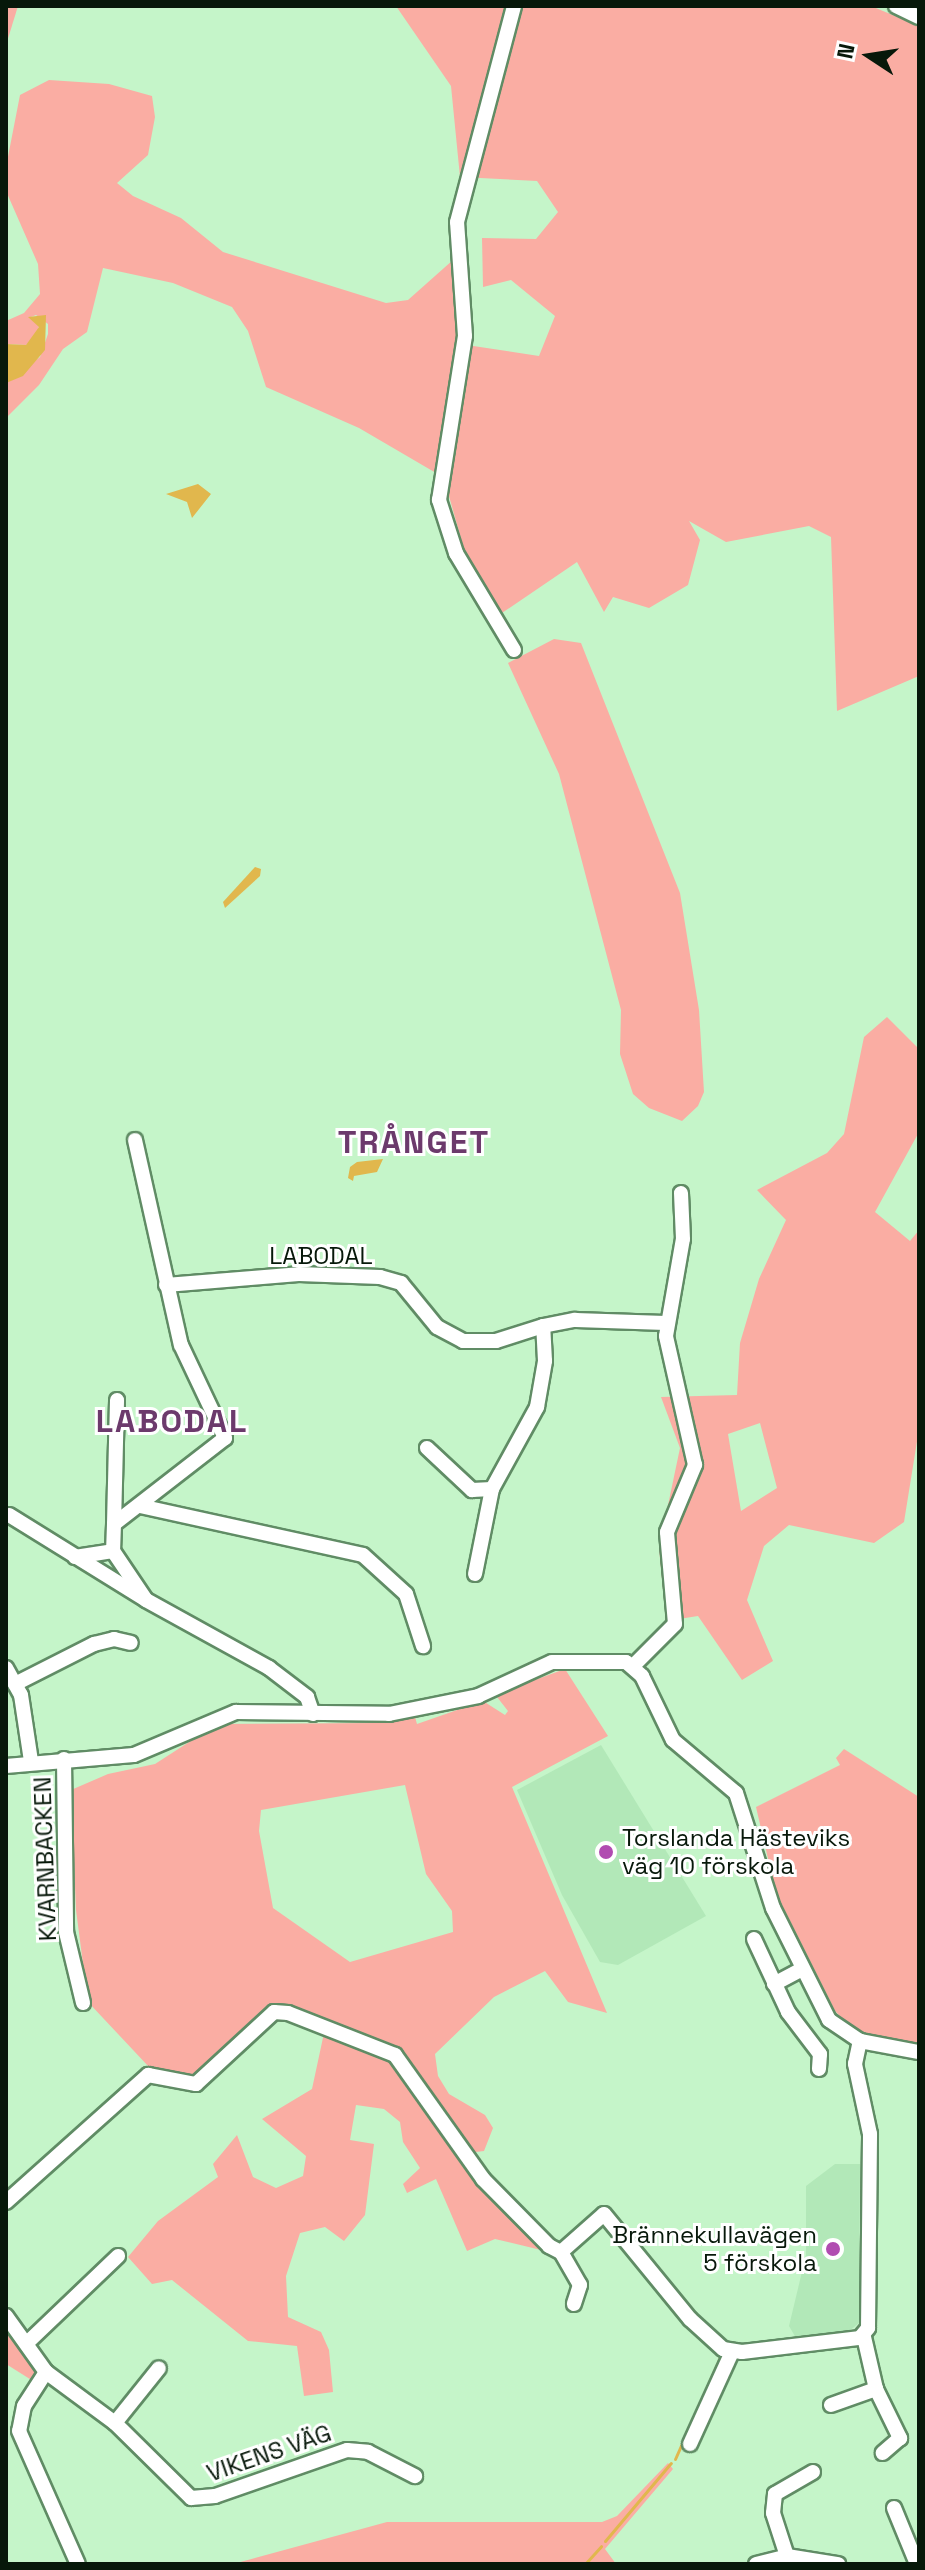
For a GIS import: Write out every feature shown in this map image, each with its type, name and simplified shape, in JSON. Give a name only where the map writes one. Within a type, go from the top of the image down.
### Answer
[{"type":"street","points":[[514,6],[460,207],[456,246],[465,336],[454,426],[439,487],[456,553],[514,650]]},
{"type":"street","points":[[896,6],[919,17]]},
{"type":"street","points":[[114,1524],[225,1438],[190,1368],[166,1285],[135,1140]]},
{"type":"street","points":[[6,1766],[31,1761],[152,1751],[236,1712],[389,1714],[445,1705],[561,1660],[633,1666],[675,1624],[667,1532],[695,1465],[693,1441],[669,1367],[666,1323],[682,1250],[681,1193]]},
{"type":"street","name":"LABODAL","points":[[166,1285],[299,1274],[380,1277],[401,1283],[437,1327],[463,1341],[485,1344],[543,1326],[575,1320],[666,1323]]},
{"type":"street","points":[[475,1574],[492,1489],[537,1407],[545,1361],[543,1326]]},
{"type":"street","points":[[117,1400],[113,1551],[146,1600]]},
{"type":"street","points":[[427,1448],[472,1490],[492,1489]]},
{"type":"street","points":[[140,1506],[363,1555],[406,1594],[423,1646]]},
{"type":"street","points":[[9,1515],[146,1600],[269,1668],[307,1697],[313,1714]]},
{"type":"street","points":[[75,1557],[113,1551]]},
{"type":"street","points":[[15,1684],[94,1644],[114,1639],[131,1643]]},
{"type":"street","points":[[633,1666],[673,1740],[736,1793],[773,1908],[829,2020],[860,2041],[919,2052]]},
{"type":"street","points":[[6,1668],[15,1684],[31,1761]]},
{"type":"street","name":"KVARNBACKEN","points":[[64,1759],[66,1932],[83,2003]]},
{"type":"street","points":[[754,1939],[794,2022],[820,2054],[819,2069]]},
{"type":"street","points":[[774,1984],[802,1969]]},
{"type":"street","points":[[6,2202],[148,2075],[196,2084],[274,2012],[288,2013],[395,2055],[483,2179],[544,2242],[561,2252],[580,2285],[574,2304]]},
{"type":"street","points":[[860,2041],[855,2064],[870,2134],[868,2328],[864,2337],[876,2389],[900,2438],[883,2453]]},
{"type":"street","points":[[561,2252],[604,2214],[704,2335],[732,2352],[864,2337]]},
{"type":"street","points":[[27,2343],[118,2256]]},
{"type":"street","name":"VIKENS VÄG","points":[[6,2316],[46,2372],[115,2423],[191,2498],[215,2496],[347,2450],[368,2452],[415,2476]]},
{"type":"street","points":[[690,2444],[732,2352]]},
{"type":"street","points":[[115,2423],[159,2368]]},
{"type":"street","points":[[46,2372],[24,2406],[19,2431],[78,2564]]},
{"type":"street","points":[[831,2405],[876,2389]]},
{"type":"street","points":[[787,2556],[772,2501],[775,2494],[813,2472]]},
{"type":"street","points":[[894,2508],[917,2564]]},
{"type":"street","points":[[756,2564],[787,2556],[838,2564]]},
{"type":"shaded area","points":[[6,6],[18,6],[6,45]]},
{"type":"shaded area","points":[[396,6],[871,6],[919,26],[919,676],[837,711],[831,537],[809,526],[726,542],[689,521],[700,540],[688,585],[649,608],[613,597],[604,612],[577,562],[499,615],[469,567],[447,489],[436,473],[359,428],[266,387],[248,331],[232,307],[173,283],[103,268],[87,332],[63,349],[39,385],[6,418],[6,383],[40,357],[48,324],[36,315],[31,317],[39,326],[37,335],[26,345],[6,344],[6,321],[24,313],[40,294],[38,264],[6,191],[6,167],[20,95],[49,80],[109,84],[152,96],[155,117],[148,155],[117,183],[133,196],[181,218],[223,252],[386,303],[408,300],[453,260],[460,344],[539,356],[555,316],[511,280],[483,287],[482,238],[536,239],[558,212],[537,181],[460,177],[451,86]]},
{"type":"shaded area","points":[[46,315],[45,350],[23,376],[6,383],[6,344],[26,345],[39,327],[28,317]]},
{"type":"shaded area","points":[[198,484],[211,494],[192,518],[187,502],[166,494]]},
{"type":"shaded area","points":[[554,639],[581,643],[680,893],[699,1010],[704,1092],[698,1106],[682,1121],[649,1108],[633,1094],[620,1054],[621,1010],[559,774],[508,663]]},
{"type":"shaded area","points":[[255,867],[261,869],[260,876],[225,908],[223,902]]},
{"type":"shaded area","points":[[887,1017],[919,1049],[919,1132],[875,1212],[910,1241],[919,1230],[919,1429],[904,1522],[874,1543],[789,1525],[764,1546],[747,1600],[773,1661],[742,1680],[698,1616],[666,1621],[659,1548],[680,1448],[661,1397],[737,1395],[740,1343],[759,1279],[786,1220],[757,1190],[827,1153],[844,1134],[864,1037]],"holes":[[[760,1423],[777,1488],[741,1511],[728,1434]]]},
{"type":"shaded area","points":[[383,1159],[377,1172],[354,1176],[353,1181],[348,1178],[350,1167],[357,1162]]},
{"type":"shaded area","points":[[565,1669],[608,1736],[512,1787],[607,2013],[568,2002],[545,1971],[494,1997],[435,2054],[438,2076],[449,2094],[485,2115],[493,2128],[484,2151],[459,2154],[541,2250],[495,2239],[467,2251],[436,2179],[407,2193],[403,2184],[420,2168],[403,2142],[400,2122],[384,2109],[356,2105],[350,2140],[374,2144],[365,2215],[344,2241],[325,2227],[300,2233],[286,2276],[288,2317],[321,2332],[329,2350],[333,2392],[304,2396],[297,2346],[248,2341],[172,2280],[152,2284],[128,2257],[158,2221],[218,2177],[213,2164],[237,2135],[253,2177],[276,2188],[303,2176],[306,2156],[262,2119],[312,2089],[324,2033],[278,2019],[193,2093],[149,2067],[88,2002],[76,1910],[71,1790],[108,1774],[155,1764],[217,1724],[378,1723],[415,1717],[417,1724],[483,1701],[505,1715],[508,1711],[497,1697],[507,1690]],"holes":[[[405,1785],[426,1874],[452,1911],[453,1932],[350,1962],[273,1908],[259,1831],[261,1810]]]},
{"type":"shaded area","name":"Torslanda Hästeviks väg 10 förskola","points":[[601,1745],[706,1916],[618,1965],[600,1962],[562,1895],[517,1790]]},
{"type":"shaded area","points":[[844,1749],[919,1797],[919,2044],[877,2037],[850,2027],[835,2011],[776,1893],[756,1807],[840,1765],[836,1758]]},
{"type":"shaded area","name":"Brännekullavägen 5 förskola","points":[[835,2164],[860,2164],[859,2323],[848,2332],[796,2338],[789,2326],[806,2255],[806,2186]]},
{"type":"shaded area","points":[[6,2322],[40,2368],[33,2381],[6,2364]]},
{"type":"shaded area","points":[[668,2463],[673,2469],[605,2549],[616,2564],[233,2564],[387,2522],[602,2522],[617,2516]]},
{"type":"waterway","points":[[675,2459],[721,2355]]},
{"type":"waterway","points":[[605,2541],[671,2463]]},
{"type":"waterway","points":[[585,2564],[601,2546]]},
{"type":"place","name":"Torslanda Hästeviks väg 10 förskola","points":[[606,1852]]},
{"type":"place","name":"Brännekullavägen 5 förskola","points":[[833,2249]]},
{"type":"district","name":"TRÅNGET","points":[[414,1142]]},
{"type":"district","name":"LABODAL","points":[[172,1421]]}]
